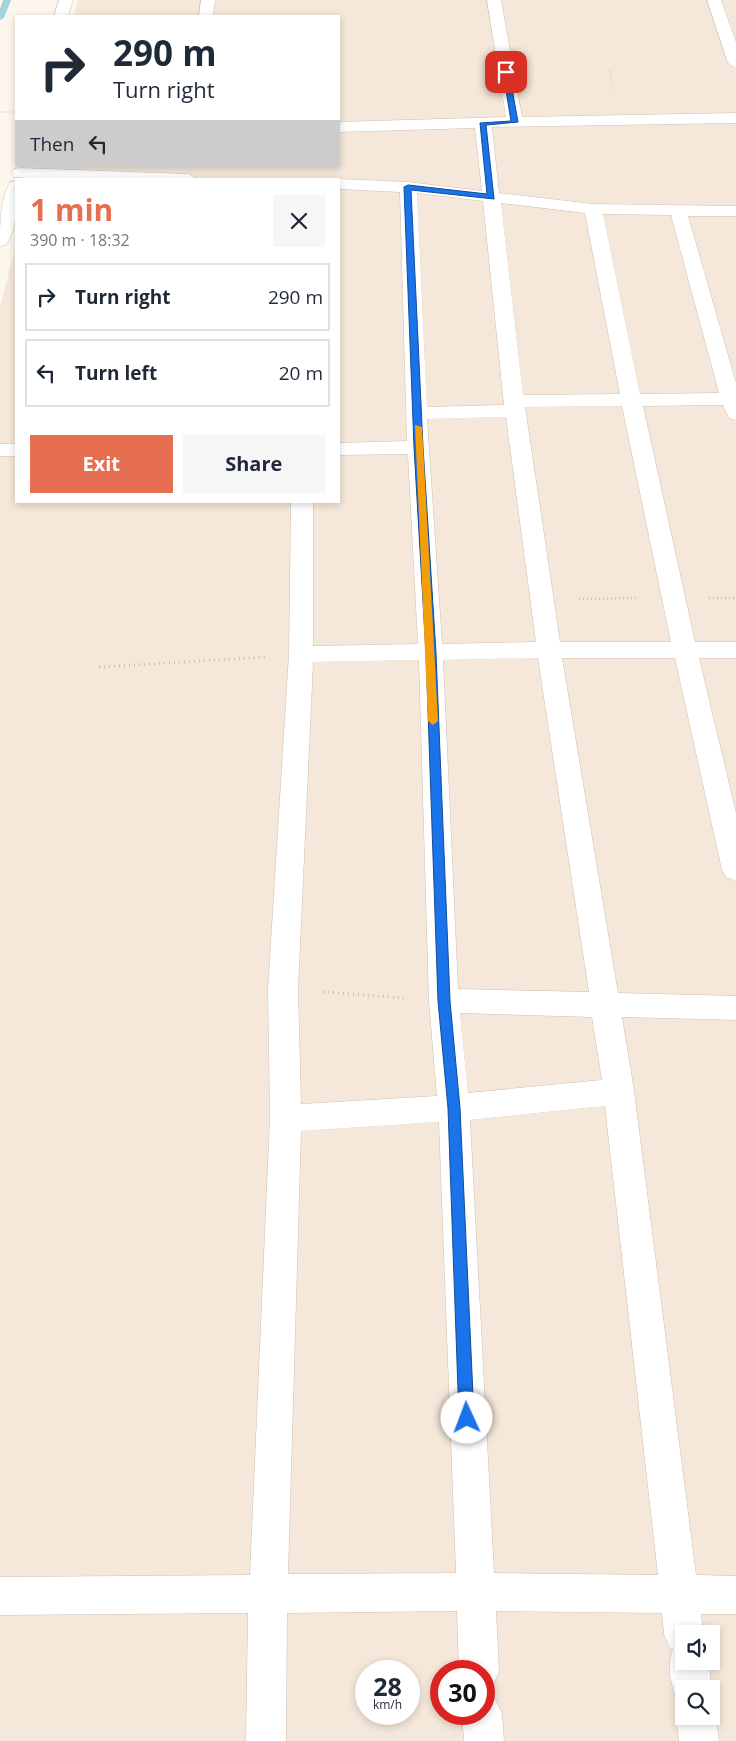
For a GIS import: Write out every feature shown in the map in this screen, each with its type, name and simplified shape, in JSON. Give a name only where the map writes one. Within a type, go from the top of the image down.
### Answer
[{"type":"street","points":[[61,15],[66,0]]},
{"type":"street","points":[[206,15],[208,0]]},
{"type":"street","points":[[494,0],[515,122]]},
{"type":"street","points":[[714,0],[736,63]]},
{"type":"street","points":[[340,127],[736,118]]},
{"type":"street","points":[[483,123],[515,406],[549,650],[619,1091],[683,1625]]},
{"type":"street","points":[[19,176],[132,178]]},
{"type":"street","points":[[340,184],[408,187],[593,208],[736,211]]},
{"type":"street","points":[[408,187],[418,447],[431,653],[444,1001],[454,1108],[478,1660]]},
{"type":"street","points":[[0,241],[15,190]]},
{"type":"street","points":[[593,208],[629,401],[736,870]]},
{"type":"street","points":[[418,413],[629,401],[734,407],[727,356],[678,210]]},
{"type":"street","points":[[340,449],[418,447]]},
{"type":"street","points":[[0,450],[15,450]]},
{"type":"street","points":[[266,1741],[268,1594],[286,1118],[283,990],[301,654],[302,503]]},
{"type":"street","points":[[301,654],[684,648],[736,650]]},
{"type":"street","points":[[444,1001],[736,1008]]},
{"type":"street","points":[[286,1118],[454,1108],[619,1091]]},
{"type":"street","points":[[0,1596],[474,1592],[736,1595]]},
{"type":"street","points":[[483,1725],[484,1741]]},
{"type":"street","points":[[697,1725],[699,1741]]},
{"type":"path","points":[[0,112],[15,112]]},
{"type":"path","points":[[99,667],[301,654]]},
{"type":"path","points":[[283,990],[444,1001]]},
{"type":"shaded area","points":[[78,0],[736,0],[736,1741],[0,1741],[0,308],[15,248],[15,503],[340,503],[340,178],[33,178],[36,167],[340,167],[340,15],[74,15]]},
{"type":"waterway","points":[[0,18],[7,0]]},
{"type":"slow traffic","points":[[418,427],[433,721]]},
{"type":"route","points":[[467,1418],[454,1108],[444,1001],[431,653],[418,447],[408,187],[491,197],[483,123],[515,122],[506,72]]}]
